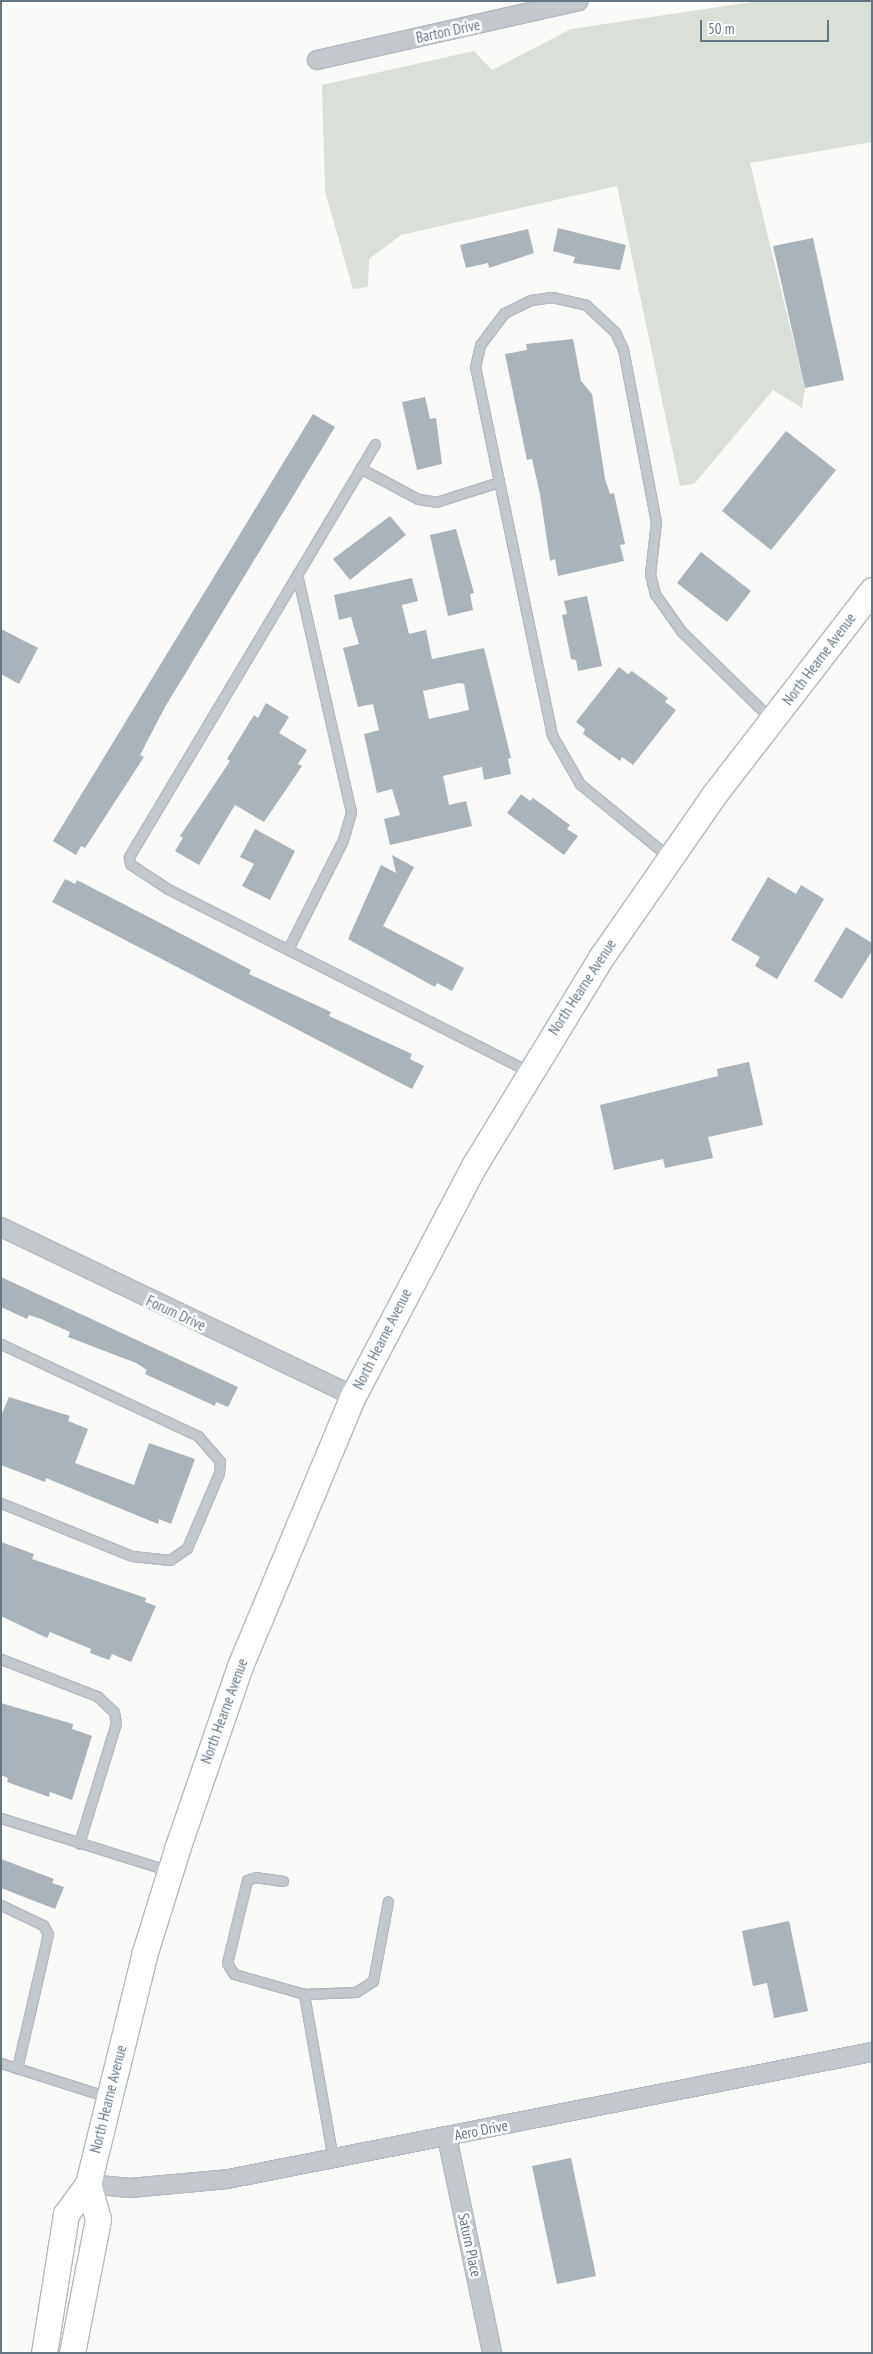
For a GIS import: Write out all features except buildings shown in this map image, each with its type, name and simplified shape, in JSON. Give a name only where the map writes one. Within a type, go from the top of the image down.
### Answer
[{"type":"main road","name":"North Hearne Avenue","points":[[44,2353],[66,2214],[88,2184],[108,2097],[170,1871],[240,1666],[353,1396],[449,1211],[529,1071],[669,857],[872,590]]},
{"type":"main road","name":"North Hearne Avenue","points":[[72,2353],[98,2219],[88,2184]]},
{"type":"street","name":"Barton Drive","points":[[317,60],[578,1]]},
{"type":"street","name":"Forum Drive","points":[[1,1227],[353,1396]]},
{"type":"street","name":"Aero Drive","points":[[88,2184],[130,2188],[196,2183],[447,2137],[872,2052]]},
{"type":"street","name":"Saturn Place","points":[[447,2137],[492,2353]]},
{"type":"lane","points":[[669,857],[580,784],[552,735],[475,367],[480,345],[504,313],[531,300],[552,297],[586,305],[615,332],[624,350],[656,522],[650,574],[656,594],[682,632],[772,720]]},
{"type":"lane","points":[[375,444],[129,857],[138,871],[168,889],[529,1071]]},
{"type":"lane","points":[[360,468],[418,499],[436,502],[499,482]]},
{"type":"lane","points":[[288,949],[343,840],[351,812],[297,574]]},
{"type":"lane","points":[[1,1344],[198,1436],[220,1461],[219,1473],[187,1548],[170,1560],[132,1556],[1,1503]]},
{"type":"lane","points":[[1,1659],[97,1696],[114,1712],[116,1723],[79,1843]]},
{"type":"lane","points":[[1,1818],[170,1871]]},
{"type":"lane","points":[[283,1881],[256,1877],[248,1880],[227,1963],[234,1974],[304,1994],[356,1992],[373,1981],[388,1901]]},
{"type":"lane","points":[[1,1905],[43,1925],[48,1934],[17,2068]]},
{"type":"lane","points":[[304,1994],[333,2159]]},
{"type":"lane","points":[[1,2063],[108,2097]]},
{"type":"shaded area","points":[[758,1],[872,1],[872,142],[750,163],[805,388],[802,408],[773,390],[694,484],[680,486],[617,186],[401,235],[369,259],[368,287],[353,289],[325,191],[322,85],[474,51],[492,70],[571,29]]}]
